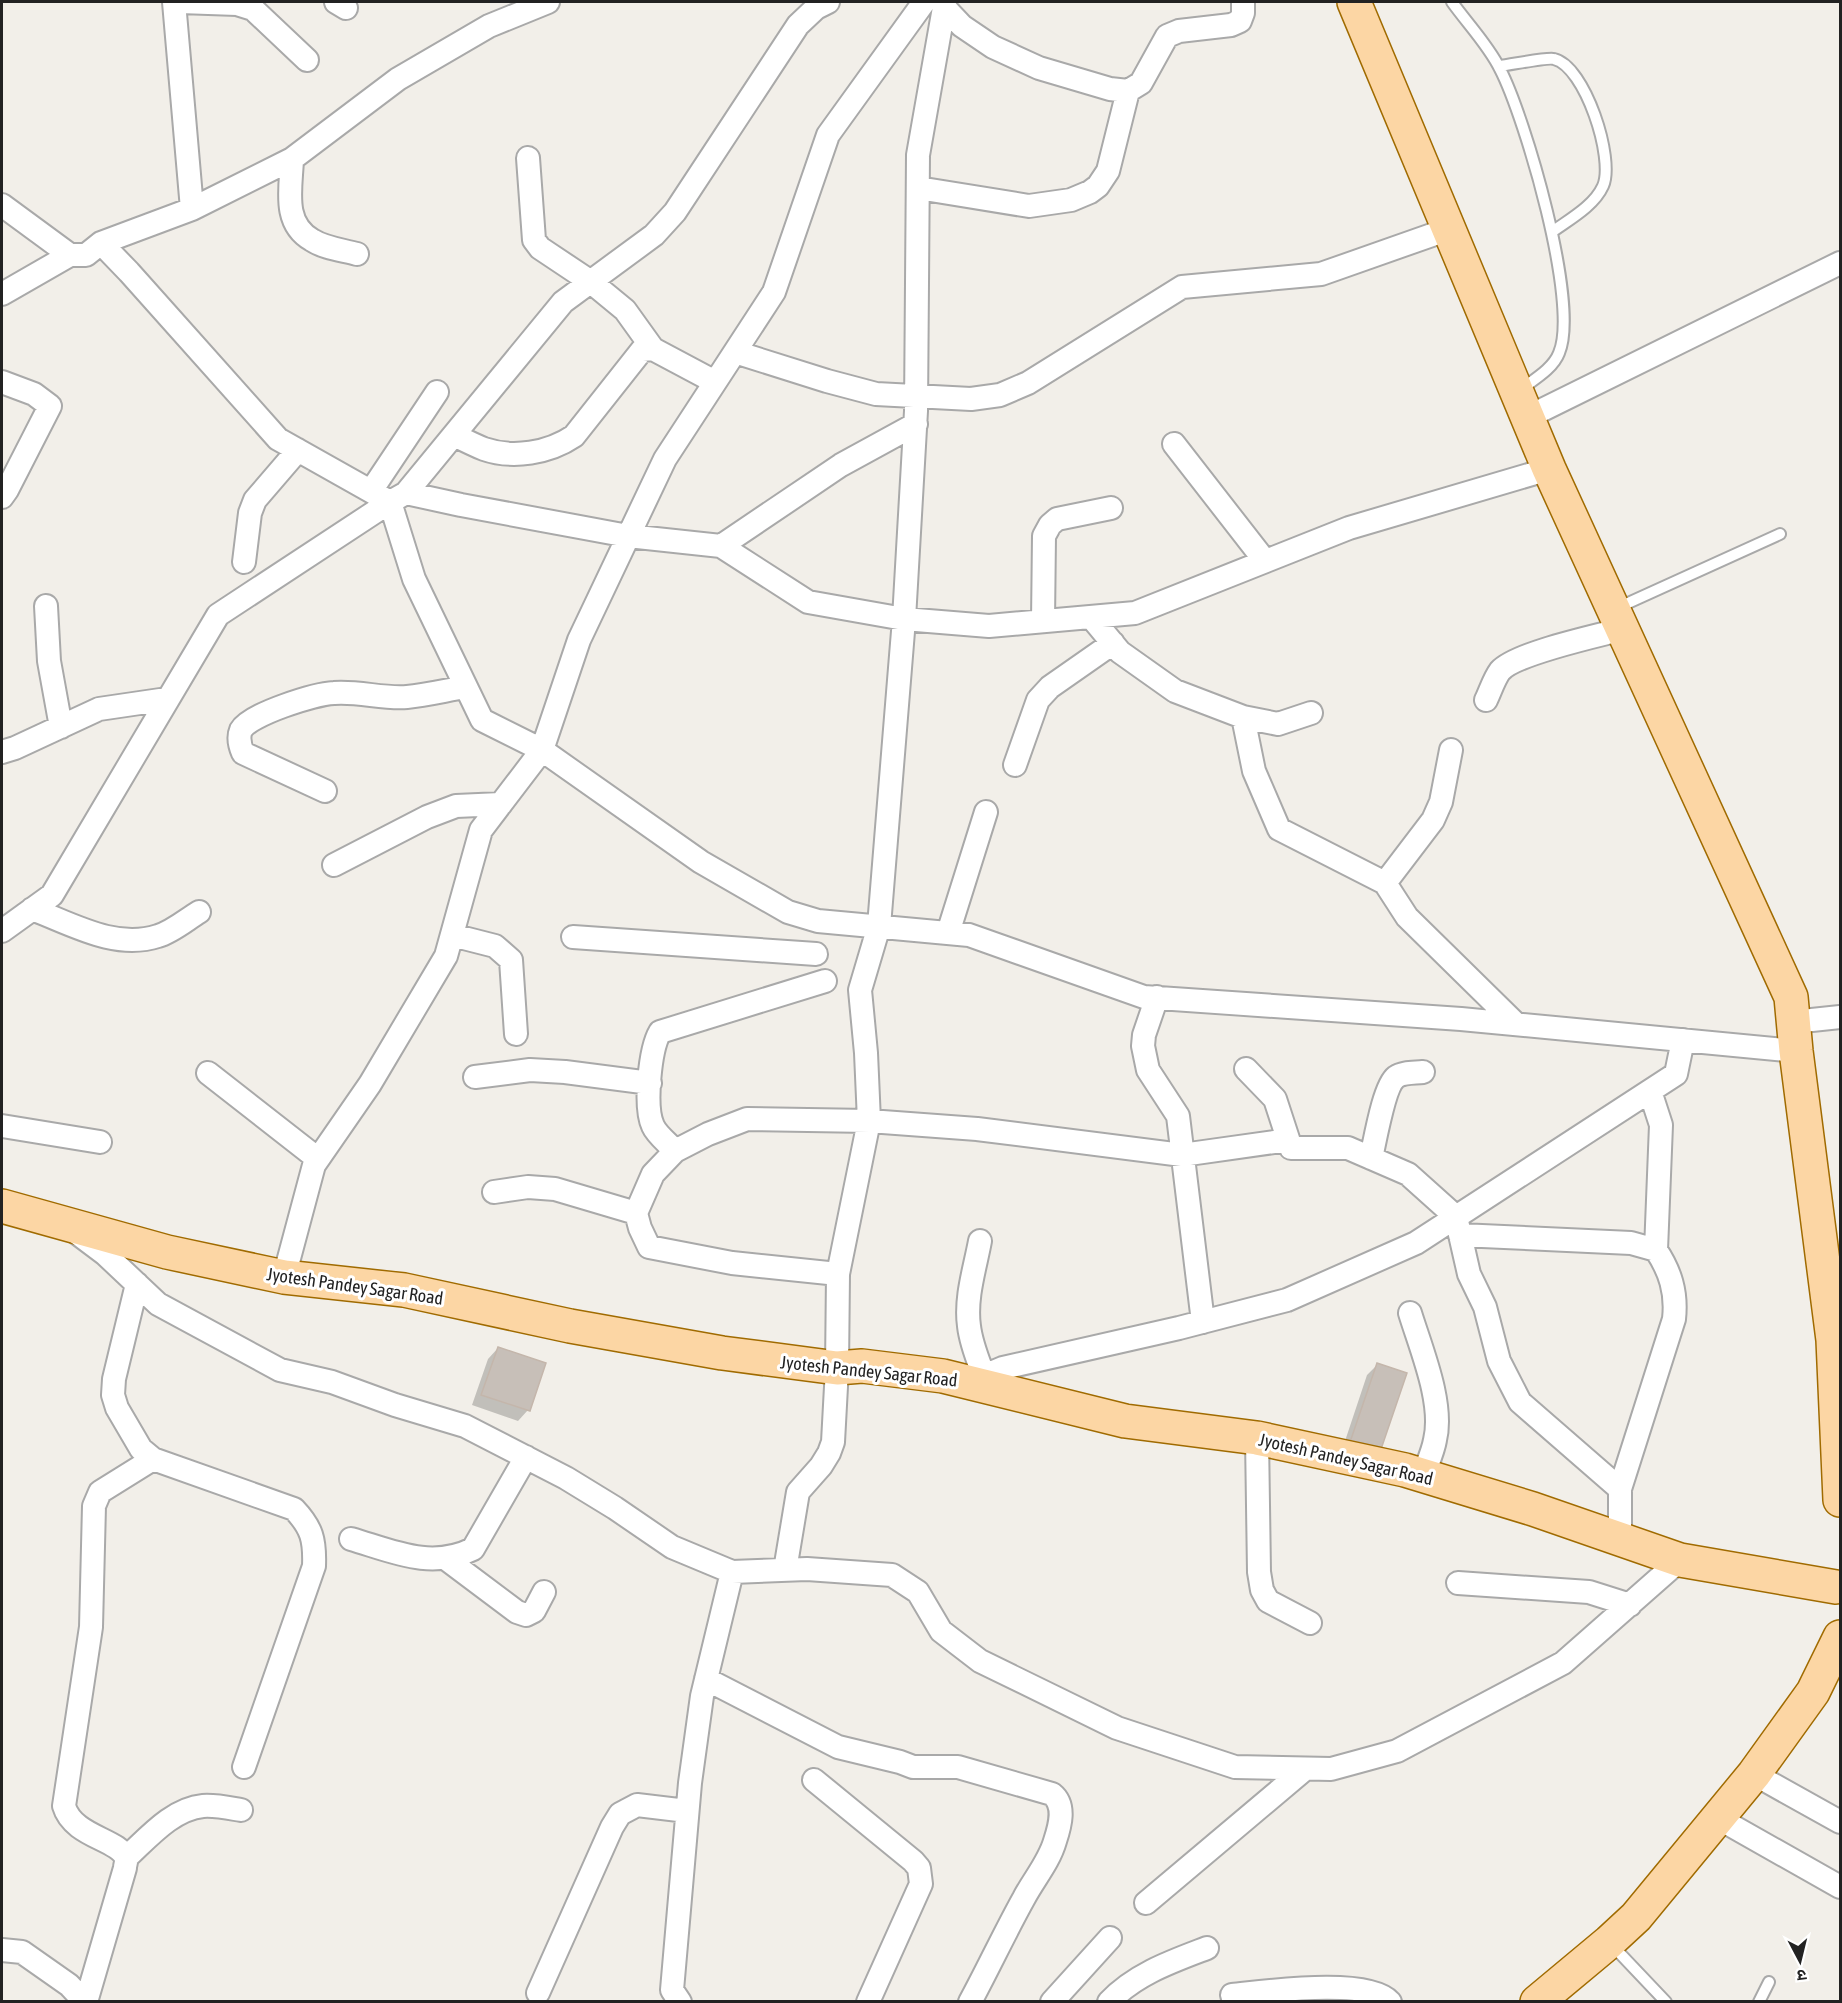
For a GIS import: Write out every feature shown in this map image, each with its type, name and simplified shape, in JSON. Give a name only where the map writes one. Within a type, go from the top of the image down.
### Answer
[{"type":"main road","points":[[1354,2],[1549,469],[1791,997],[1833,1340],[1840,1500]]},
{"type":"main road","name":"Jyotesh Pandey Sagar Road","points":[[2,1206],[167,1252],[284,1277],[404,1290],[570,1326],[722,1353],[837,1368],[862,1366],[977,1379],[1125,1421],[1257,1438],[1423,1476],[1533,1509],[1680,1560],[1839,1593]]},
{"type":"main road","points":[[1537,2001],[1636,1917],[1754,1774],[1813,1692],[1838,1650]]},
{"type":"street","points":[[174,2],[192,209]]},
{"type":"street","points":[[180,2],[238,3],[253,9],[307,60]]},
{"type":"street","points":[[2,294],[70,255],[86,255],[101,243],[192,209],[292,159],[398,79],[489,26],[548,2]]},
{"type":"street","points":[[2,931],[52,895],[218,615],[389,495],[454,435],[563,302],[654,235],[675,212],[798,24],[816,8],[828,2]]},
{"type":"street","points":[[938,3],[962,27],[1002,52],[1039,68],[1110,89],[1128,91],[1141,83],[1167,36],[1179,31],[1231,25],[1240,21],[1243,2]]},
{"type":"street","points":[[785,1570],[798,1492],[821,1466],[833,1442],[838,1274],[869,1120],[860,990],[879,926],[904,619],[916,397],[918,155],[938,3]]},
{"type":"street","points":[[284,1277],[314,1165],[370,1084],[446,956],[482,830],[542,750],[579,639],[665,459],[774,292],[828,135],[938,3]]},
{"type":"street","points":[[918,188],[1029,206],[1071,200],[1090,192],[1098,186],[1108,171],[1128,91]]},
{"type":"street","points":[[528,158],[534,240],[540,249],[591,282],[625,310],[653,349],[715,382]]},
{"type":"street","points":[[292,159],[290,214],[301,233],[313,242],[357,254]]},
{"type":"street","points":[[2,205],[70,255]]},
{"type":"street","points":[[735,352],[876,394],[971,399],[1000,395],[1028,383],[1182,287],[1321,274],[1449,229]]},
{"type":"street","points":[[101,243],[278,439],[389,495],[628,536],[721,546],[808,602],[904,619],[988,626],[1134,613],[1349,528],[1549,469]]},
{"type":"street","points":[[1523,404],[1840,263]]},
{"type":"street","points":[[454,435],[485,449],[505,453],[542,452],[560,445],[574,436],[642,350],[653,349]]},
{"type":"street","points":[[2,382],[34,394],[50,406],[2,497]]},
{"type":"street","points":[[437,392],[389,495],[414,579],[482,720],[542,750],[701,862],[788,912],[818,921],[969,935],[1144,996],[1157,998],[1516,1024],[1683,1040],[1795,1036],[1840,1017]]},
{"type":"street","points":[[721,546],[841,465],[915,424]]},
{"type":"street","points":[[1174,444],[1265,561]]},
{"type":"street","points":[[244,562],[250,513],[255,500],[298,450]]},
{"type":"street","points":[[1043,621],[1044,536],[1050,525],[1057,519],[1111,508]]},
{"type":"street","points":[[46,606],[49,661],[61,727]]},
{"type":"street","points":[[1091,617],[1120,652],[1174,691],[1243,717],[1278,723],[1311,713]]},
{"type":"street","points":[[1486,700],[1501,670],[1520,659],[1618,619]]},
{"type":"street","points":[[1015,765],[1038,700],[1050,687],[1113,643]]},
{"type":"street","points":[[325,791],[243,753],[239,742],[241,731],[250,721],[302,699],[332,693],[408,697],[466,687]]},
{"type":"street","points":[[2,752],[99,709],[167,699]]},
{"type":"street","points":[[1243,717],[1254,771],[1279,829],[1385,883],[1407,917],[1516,1024]]},
{"type":"street","points":[[1385,883],[1433,820],[1441,802],[1451,750]]},
{"type":"street","points":[[334,865],[427,817],[456,806],[501,804]]},
{"type":"street","points":[[948,933],[986,812]]},
{"type":"street","points":[[32,909],[106,937],[132,940],[159,936],[199,912]]},
{"type":"street","points":[[818,921],[815,966],[825,981]]},
{"type":"street","points":[[452,935],[495,946],[511,960],[516,1034]]},
{"type":"street","points":[[573,937],[816,954]]},
{"type":"street","points":[[675,1151],[653,1126],[649,1110],[653,1049],[660,1032],[825,981],[860,990]]},
{"type":"street","points":[[1157,998],[1144,1035],[1143,1046],[1148,1070],[1178,1116],[1203,1322]]},
{"type":"street","points":[[980,1241],[970,1291],[968,1323],[977,1379],[1003,1368],[1203,1322],[1287,1300],[1458,1226],[1676,1074],[1683,1040]]},
{"type":"street","points":[[1246,1069],[1275,1099],[1291,1148],[1348,1148],[1408,1174],[1458,1226],[1469,1274],[1485,1307],[1499,1361],[1520,1402],[1620,1489]]},
{"type":"street","points":[[475,1077],[530,1070],[566,1072],[650,1083]]},
{"type":"street","points":[[1371,1158],[1387,1089],[1393,1079],[1401,1074],[1423,1072]]},
{"type":"street","points":[[208,1073],[318,1159]]},
{"type":"street","points":[[1620,1539],[1620,1489],[1676,1306],[1673,1282],[1665,1263],[1656,1250],[1661,1125],[1650,1091]]},
{"type":"street","points":[[838,1274],[732,1263],[649,1247],[636,1213],[653,1174],[675,1151],[708,1134],[747,1119],[869,1120],[977,1129],[1182,1155],[1288,1140]]},
{"type":"street","points":[[2,1126],[100,1142]]},
{"type":"street","points":[[494,1192],[528,1187],[555,1189],[636,1213]]},
{"type":"street","points":[[63,1224],[105,1254],[158,1304],[280,1370],[332,1382],[395,1405],[465,1426],[567,1478],[672,1547],[732,1572],[807,1569],[892,1575],[918,1592],[940,1631],[980,1661],[1117,1728],[1236,1767],[1331,1769],[1397,1751],[1563,1663],[1680,1560]]},
{"type":"street","points":[[1458,1226],[1631,1243],[1656,1250]]},
{"type":"street","points":[[137,1284],[114,1379],[113,1395],[117,1408],[141,1449],[153,1459],[294,1509],[306,1522],[313,1535],[314,1566],[244,1767]]},
{"type":"street","points":[[1410,1313],[1433,1389],[1436,1410],[1436,1439],[1423,1476]]},
{"type":"street","points":[[1257,1438],[1259,1572],[1262,1590],[1268,1601],[1310,1623]]},
{"type":"street","points":[[351,1539],[422,1559],[445,1558],[472,1550],[526,1457]]},
{"type":"street","points":[[126,1858],[120,1850],[73,1823],[64,1806],[91,1627],[94,1506],[100,1492],[153,1459]]},
{"type":"street","points":[[445,1558],[517,1612],[526,1615],[534,1611],[544,1592]]},
{"type":"street","points":[[673,1998],[687,1810],[702,1696],[732,1572]]},
{"type":"street","points":[[1458,1583],[1589,1592],[1630,1605]]},
{"type":"street","points":[[706,1679],[838,1747],[913,1767],[958,1767],[1052,1794],[1057,1798],[1061,1811],[1055,1841],[970,2001]]},
{"type":"street","points":[[1146,1903],[1305,1769]]},
{"type":"street","points":[[1754,1774],[1840,1822]]},
{"type":"street","points":[[813,1780],[919,1868],[921,1884],[868,2001]]},
{"type":"street","points":[[538,1993],[612,1827],[620,1814],[637,1805],[687,1810]]},
{"type":"street","points":[[2,1950],[22,1952],[69,1985],[85,2001],[126,1858],[164,1824],[183,1811],[204,1806],[241,1810]]},
{"type":"street","points":[[1718,1818],[1840,1887]]},
{"type":"street","points":[[1052,2001],[1110,1938]]},
{"type":"street","points":[[1109,2001],[1158,1966],[1207,1948]]},
{"type":"street","points":[[1232,1995],[1287,1989],[1334,1988],[1372,1992],[1390,2001]]},
{"type":"lane","points":[[1452,2],[1499,66],[1516,104],[1552,232],[1563,296],[1561,345],[1559,353],[1523,404]]},
{"type":"lane","points":[[1499,66],[1554,59],[1568,66],[1580,82],[1601,136],[1605,169],[1604,185],[1593,201],[1552,232]]},
{"type":"lane","points":[[1618,619],[1780,534]]},
{"type":"lane","points":[[1609,1942],[1666,2001]]},
{"type":"lane","points":[[1760,2001],[1769,1982]]},
{"type":"building","points":[[498,1347],[546,1363],[530,1411],[481,1395]]},
{"type":"building","points":[[1377,1363],[1407,1373],[1379,1455],[1349,1445]]}]
